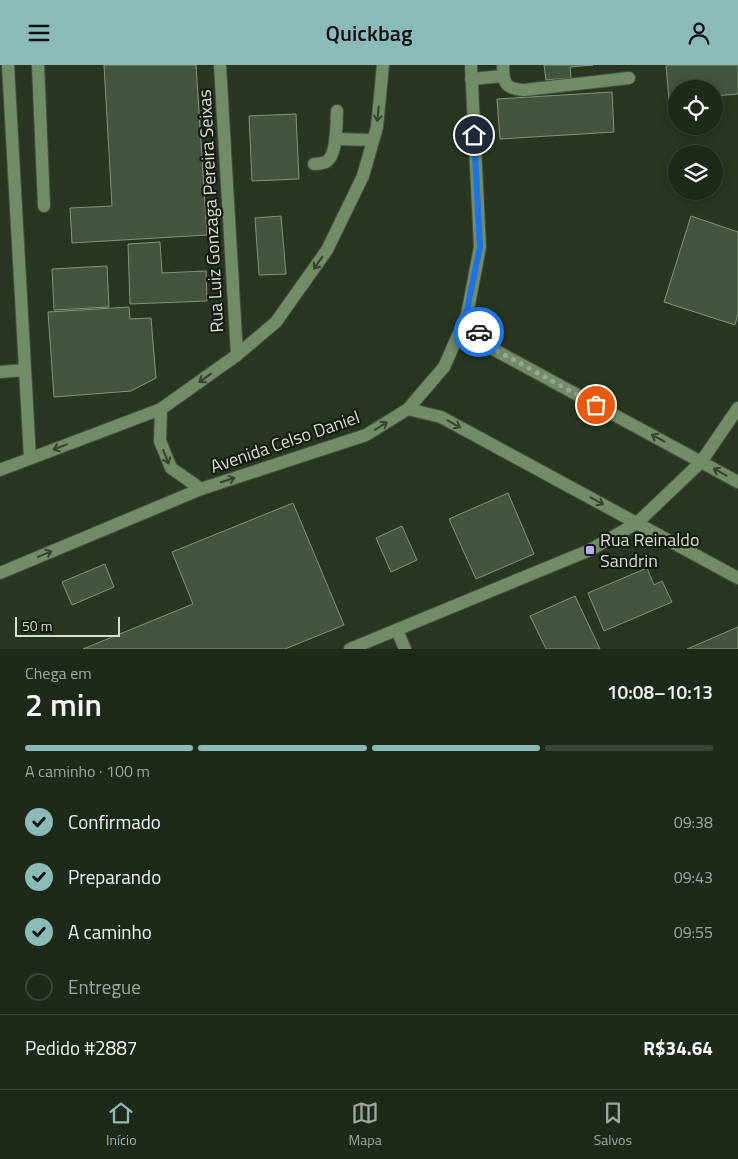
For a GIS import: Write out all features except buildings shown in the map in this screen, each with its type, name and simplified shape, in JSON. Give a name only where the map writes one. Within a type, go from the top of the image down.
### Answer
[{"type":"street","points":[[8,65],[6,136],[25,370],[30,458]]},
{"type":"street","points":[[38,65],[44,206]]},
{"type":"street","name":"Rua Luiz Gonzaga Pereira Seixas","points":[[220,65],[237,355]]},
{"type":"street","points":[[0,469],[161,409],[237,355],[276,322],[327,250],[363,176],[377,127],[383,65]]},
{"type":"street","name":"Avenida Celso Daniel","points":[[0,573],[201,489],[366,435],[408,409],[444,367],[466,315],[480,247],[471,65]]},
{"type":"street","points":[[471,79],[503,71],[506,84],[513,89],[524,90],[629,78]]},
{"type":"street","points":[[314,164],[327,161],[332,156],[336,139],[337,111]]},
{"type":"street","points":[[336,139],[373,140]]},
{"type":"street","points":[[466,315],[492,348],[738,482]]},
{"type":"street","points":[[0,372],[25,370]]},
{"type":"street","points":[[350,649],[590,549],[637,523],[701,462],[738,408]]},
{"type":"street","points":[[161,409],[160,441],[171,468],[201,489]]},
{"type":"street","points":[[408,409],[442,417],[738,578]]},
{"type":"street","points":[[397,630],[405,649]]},
{"type":"way so far","points":[[479,332],[492,348],[596,405]]},
{"type":"place","name":"Rua Reinaldo Sandrin","points":[[590,550]]},
{"type":"route","points":[[474,135],[480,247],[466,315],[479,332]]}]
